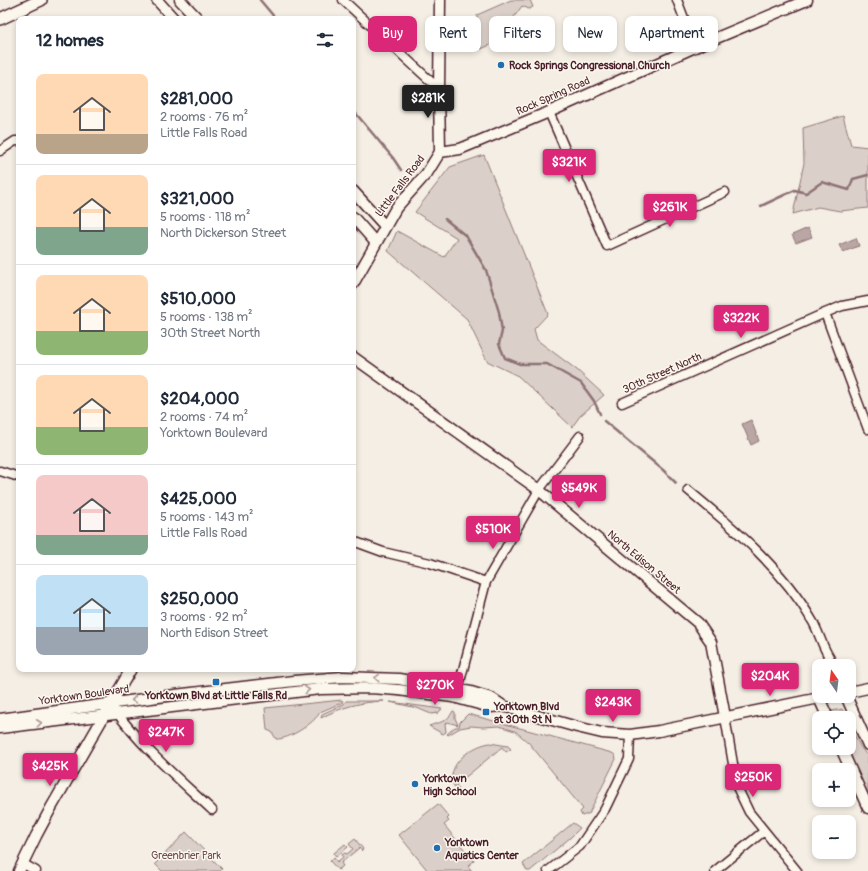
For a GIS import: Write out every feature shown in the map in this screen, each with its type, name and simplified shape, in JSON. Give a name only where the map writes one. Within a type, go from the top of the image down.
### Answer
[{"type":"main road","points":[[0,19],[42,0]]},
{"type":"street","points":[[157,0],[171,16]]},
{"type":"street","points":[[180,0],[195,16]]},
{"type":"street","points":[[343,0],[439,89]]},
{"type":"street","name":"Little Falls Road","points":[[356,279],[396,208],[427,173],[440,152],[440,0]]},
{"type":"street","points":[[677,0],[683,16]]},
{"type":"street","name":"Rock Spring Road","points":[[718,37],[807,0]]},
{"type":"street","name":"Rock Spring Road","points":[[440,152],[460,149],[549,112],[684,52]]},
{"type":"street","points":[[549,112],[606,246],[725,192]]},
{"type":"street","points":[[0,151],[16,141]]},
{"type":"street","points":[[356,194],[385,226]]},
{"type":"street","points":[[356,220],[376,243]]},
{"type":"street","name":"30th Street North","points":[[622,404],[824,313],[842,306],[868,301]]},
{"type":"street","points":[[824,313],[868,429]]},
{"type":"street","name":"North Edison Street","points":[[356,359],[539,490],[698,623],[711,642],[738,787],[749,812],[797,871]]},
{"type":"street","points":[[458,689],[486,582],[539,490],[580,436]]},
{"type":"street","points":[[0,471],[16,476]]},
{"type":"street","points":[[688,490],[728,524],[778,573],[799,600],[814,623],[830,659]]},
{"type":"street","points":[[356,542],[384,552],[430,563],[486,582]]},
{"type":"street","points":[[36,871],[21,867],[47,815],[129,672]]},
{"type":"street","name":"Yorktown Boulevard","points":[[0,719],[294,681],[343,677],[399,679],[458,689],[491,698],[502,706]]},
{"type":"street","name":"Yorktown Boulevard","points":[[0,728],[295,691],[371,688],[421,692],[453,697],[490,706],[502,706],[602,733],[630,735],[659,731],[812,699]]},
{"type":"street","points":[[856,691],[868,688]]},
{"type":"street","points":[[849,703],[868,745]]},
{"type":"street","points":[[110,704],[127,727],[144,746],[212,810]]},
{"type":"street","points":[[548,871],[580,846],[605,809],[629,759],[630,735]]},
{"type":"street","points":[[844,755],[868,808]]},
{"type":"street","points":[[715,871],[764,831]]},
{"type":"green space","points":[[511,0],[530,0],[533,7],[529,9],[522,6],[515,16],[489,16],[489,46],[481,49],[481,16],[477,15]]},
{"type":"green space","points":[[843,116],[851,145],[868,147],[868,208],[840,211],[818,207],[793,214],[804,163],[803,128]]},
{"type":"green space","points":[[484,155],[548,314],[534,329],[537,340],[577,370],[604,395],[580,416],[572,427],[518,376],[487,361],[467,319],[388,251],[397,231],[444,257],[457,238],[415,212],[450,167]]},
{"type":"green space","points":[[342,700],[343,702],[320,712],[307,726],[287,737],[276,739],[272,732],[267,730],[265,708]]},
{"type":"green space","points":[[346,701],[384,701],[351,706],[321,718],[322,714],[344,704]]},
{"type":"green space","points":[[390,702],[442,709],[438,713],[431,714],[417,708]]},
{"type":"green space","points":[[842,709],[843,711],[831,711]]},
{"type":"green space","points":[[453,711],[455,712],[455,718],[458,725],[447,722],[445,724],[446,732],[443,734],[429,726],[445,720]]},
{"type":"green space","points":[[468,714],[615,755],[616,759],[590,813],[582,816],[580,812],[583,809],[529,743],[515,731],[499,726],[471,726],[460,728],[448,735],[447,734],[455,727],[459,727],[460,722]]},
{"type":"green space","points":[[856,738],[868,757],[868,796],[856,771],[856,763],[852,763],[848,755],[856,755]]},
{"type":"green space","points":[[490,743],[508,746],[511,749],[506,752],[502,747],[456,785],[459,790],[458,792],[453,784],[452,775],[459,760],[473,749]]},
{"type":"green space","name":"Yorktown Aquatics Center","points":[[438,804],[449,817],[447,819],[449,821],[444,825],[474,861],[468,866],[472,871],[428,871],[399,835]]},
{"type":"green space","points":[[573,823],[580,828],[530,871],[527,871],[523,864]]},
{"type":"green space","name":"Greenbrier Park","points":[[186,832],[222,869],[220,871],[162,871],[155,864]]},
{"type":"green space","points":[[355,839],[363,849],[362,851],[359,848],[341,863],[343,866],[338,870],[330,861],[334,858],[337,862],[343,857],[342,855],[345,853],[347,854],[353,849],[349,844]]},
{"type":"green space","points":[[345,844],[348,847],[336,857],[334,853]]},
{"type":"shaded area","points":[[808,228],[812,237],[796,243],[792,235]]},
{"type":"shaded area","points":[[856,238],[859,246],[843,252],[839,245]]},
{"type":"shaded area","points":[[751,420],[759,441],[751,445],[742,424]]},
{"type":"waterway","points":[[260,0],[273,16]]},
{"type":"waterway","points":[[356,114],[393,158],[401,170]]},
{"type":"waterway","points":[[761,206],[795,190],[806,193],[822,182],[849,190],[853,179],[868,175]]},
{"type":"waterway","points":[[445,219],[466,236],[486,270],[499,312],[502,331],[499,344],[505,358],[520,364],[547,364],[581,383],[594,401],[600,414]]},
{"type":"waterway","points":[[604,421],[663,470],[676,483]]},
{"type":"place","name":"Rock Springs Congressional Church","points":[[501,65]]},
{"type":"place","name":"Yorktown Blvd at Little Falls Rd","points":[[216,682]]},
{"type":"place","name":"Yorktown Blvd at 30th St N","points":[[486,712]]},
{"type":"place","name":"Yorktown High School","points":[[415,784]]},
{"type":"place","name":"Yorktown Aquatics Center","points":[[437,848]]}]
